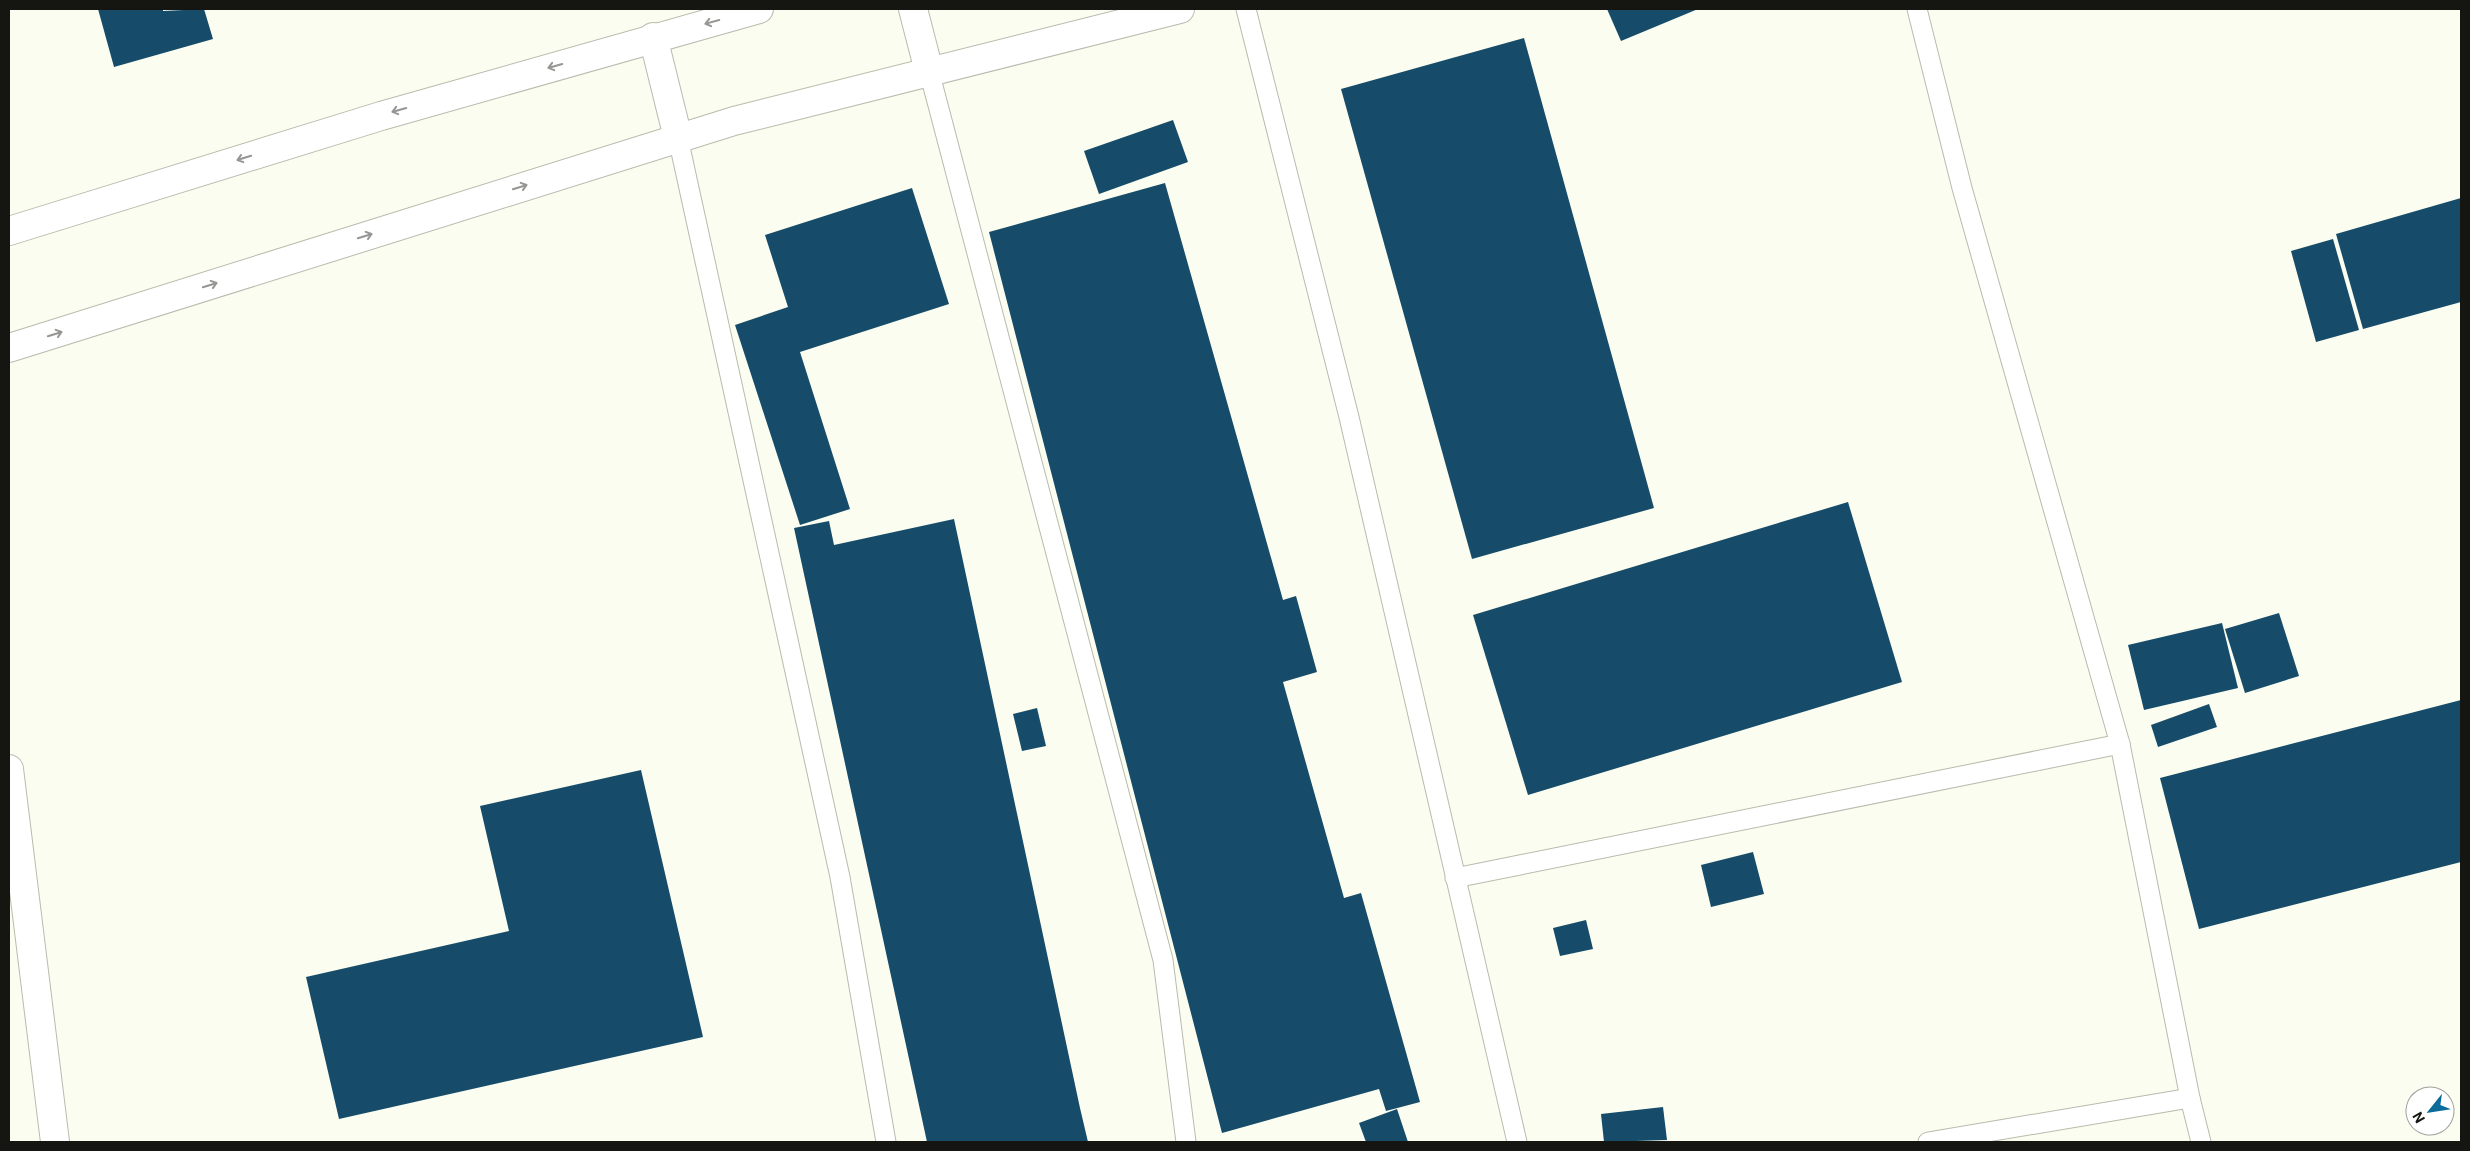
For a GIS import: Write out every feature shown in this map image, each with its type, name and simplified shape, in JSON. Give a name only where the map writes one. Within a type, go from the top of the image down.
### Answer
[{"type":"street","points":[[9,231],[382,116],[653,37],[759,9]]},
{"type":"street","points":[[913,9],[929,71]]},
{"type":"street","points":[[9,348],[678,138],[929,71],[1180,9]]},
{"type":"street","points":[[653,37],[678,138]]},
{"type":"street","points":[[9,769],[55,1142]]},
{"type":"lane","points":[[1246,9],[1349,417],[1517,1142]]},
{"type":"lane","points":[[1916,9],[1965,197],[2120,744],[2190,1098],[2201,1142]]},
{"type":"lane","points":[[929,71],[1163,960],[1186,1142]]},
{"type":"lane","points":[[678,138],[840,877],[886,1142]]},
{"type":"lane","points":[[1455,878],[2120,744]]},
{"type":"lane","points":[[1928,1142],[2190,1098]]},
{"type":"building","points":[[98,9],[163,9],[163,11],[204,9],[213,39],[114,67]]},
{"type":"building","points":[[1607,9],[1698,9],[1621,41]]},
{"type":"building","points":[[1524,38],[1654,508],[1472,559],[1341,89]]},
{"type":"building","points":[[1173,120],[1188,162],[1099,194],[1084,151]]},
{"type":"building","points":[[1165,183],[1283,600],[1296,596],[1317,672],[1283,682],[1344,898],[1361,893],[1420,1102],[1386,1111],[1379,1089],[1222,1133],[989,232]]},
{"type":"building","points":[[912,188],[949,304],[800,352],[850,509],[800,525],[735,325],[788,307],[765,235]]},
{"type":"building","points":[[2461,198],[2461,302],[2363,329],[2336,234]]},
{"type":"building","points":[[2333,239],[2359,330],[2316,342],[2291,251]]},
{"type":"building","points":[[1848,502],[1902,682],[1528,795],[1473,615]]},
{"type":"building","points":[[954,519],[1088,1142],[927,1142],[794,528],[829,521],[834,545]]},
{"type":"building","points":[[2279,613],[2299,676],[2245,693],[2225,629]]},
{"type":"building","points":[[2222,623],[2238,688],[2144,710],[2128,645]]},
{"type":"building","points":[[2461,700],[2461,862],[2199,929],[2160,778]]},
{"type":"building","points":[[2209,704],[2217,727],[2158,747],[2151,725]]},
{"type":"building","points":[[1037,708],[1046,746],[1022,751],[1013,714]]},
{"type":"building","points":[[641,770],[703,1037],[339,1119],[306,977],[509,931],[480,806]]},
{"type":"building","points":[[1753,852],[1764,894],[1711,907],[1701,865]]},
{"type":"building","points":[[1586,920],[1593,949],[1560,956],[1553,928]]},
{"type":"building","points":[[1663,1107],[1667,1140],[1604,1142],[1601,1114]]},
{"type":"building","points":[[1397,1109],[1408,1142],[1366,1142],[1359,1123]]}]
